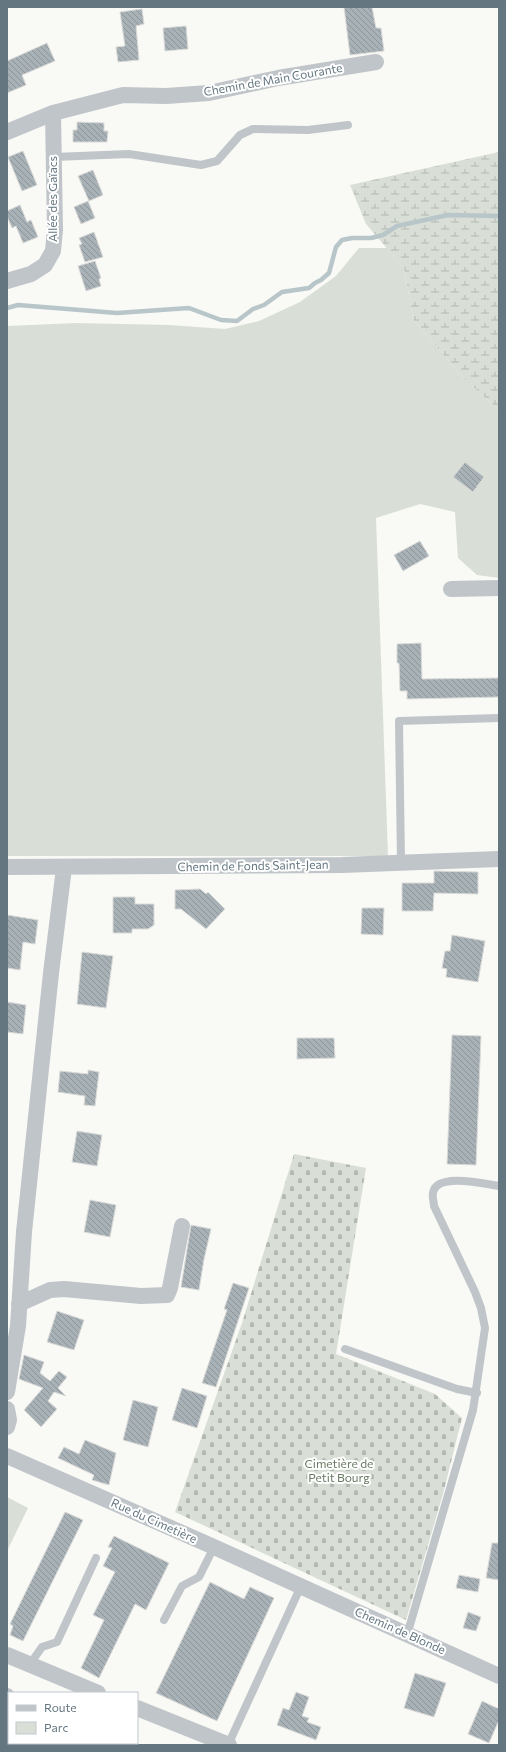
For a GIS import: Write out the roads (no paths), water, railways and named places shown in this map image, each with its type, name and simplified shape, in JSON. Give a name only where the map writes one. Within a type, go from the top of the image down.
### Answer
[{"type":"street","name":"Chemin de Main Courante","points":[[7,132],[53,113],[123,96],[166,96],[209,93],[278,78],[376,62]]},
{"type":"street","name":"Allée des Gaïacs","points":[[7,281],[31,274],[46,265],[53,251],[55,230],[53,113]]},
{"type":"street","points":[[451,589],[499,588]]},
{"type":"street","name":"Chemin de Fonds Saint-Jean","points":[[7,867],[64,868],[401,863],[499,859]]},
{"type":"street","points":[[7,1392],[18,1326],[26,1216],[64,868]]},
{"type":"street","points":[[19,1304],[46,1292],[64,1288],[141,1296],[167,1295],[170,1288],[182,1226]]},
{"type":"street","points":[[7,1409],[9,1420],[7,1427]]},
{"type":"street","name":"Rue du Cimetière","points":[[7,1456],[301,1586]]},
{"type":"street","name":"Chemin de Blonde","points":[[301,1586],[499,1676]]},
{"type":"street","points":[[7,1656],[30,1664],[96,1692]]},
{"type":"street","points":[[138,1708],[228,1745]]},
{"type":"lane","points":[[54,157],[129,154],[201,165],[217,161],[240,135],[253,129],[308,130],[348,125]]},
{"type":"lane","points":[[401,863],[399,721],[499,718]]},
{"type":"lane","points":[[407,1635],[437,1537],[477,1393],[485,1328],[482,1308],[434,1206],[433,1193],[438,1185],[450,1180],[499,1186]]},
{"type":"lane","points":[[345,1350],[457,1389],[477,1393]]},
{"type":"lane","points":[[164,1620],[182,1586],[199,1576],[214,1547]]},
{"type":"lane","points":[[30,1664],[42,1647],[56,1642],[96,1558]]},
{"type":"lane","points":[[228,1745],[301,1586]]},
{"type":"waterway","points":[[7,308],[18,305],[117,313],[189,308],[221,320],[237,321],[253,309],[264,305],[282,292],[309,288],[321,280],[329,273],[336,247],[342,240],[352,238],[371,238],[383,235],[397,226],[448,215],[499,216]]},
{"type":"park label","name":"Cimetière de Petit Bourg","points":[[339,1471]]}]
